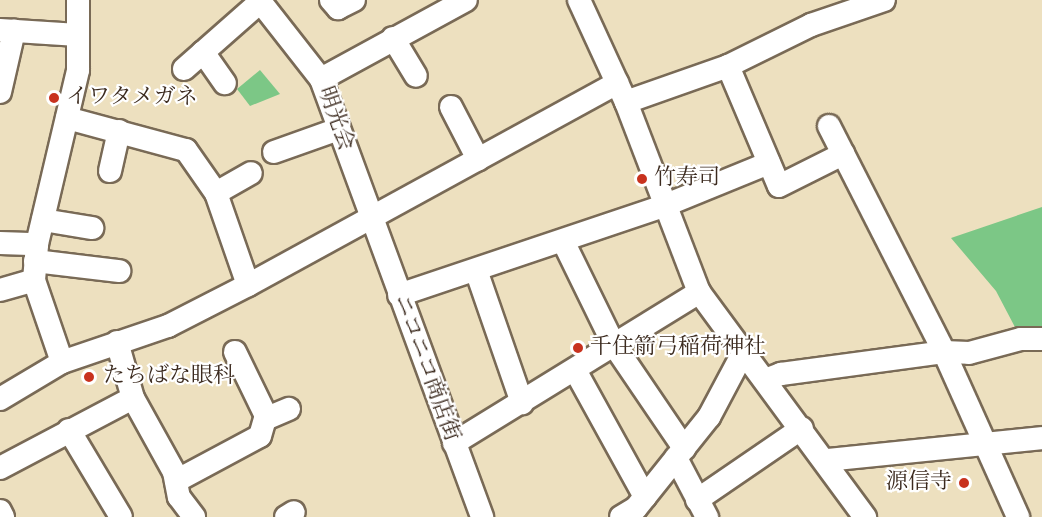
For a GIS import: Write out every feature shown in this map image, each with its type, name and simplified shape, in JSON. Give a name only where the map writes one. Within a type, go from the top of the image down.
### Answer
[{"type":"street","points":[[62,362],[36,262],[43,220],[78,70],[78,0]]},
{"type":"street","points":[[331,0],[338,8],[354,0]]},
{"type":"street","points":[[321,79],[466,0]]},
{"type":"street","points":[[579,0],[622,92],[699,292],[742,355],[765,380],[827,460],[865,517]]},
{"type":"street","points":[[0,399],[62,362],[168,326],[371,219],[478,159],[622,92],[728,66],[811,25],[884,0]]},
{"type":"street","points":[[184,69],[260,1]]},
{"type":"street","name":"明光会","points":[[260,1],[321,79],[371,219]]},
{"type":"street","points":[[0,92],[7,30],[78,35]]},
{"type":"street","points":[[393,38],[416,76]]},
{"type":"street","points":[[203,52],[225,82]]},
{"type":"street","points":[[728,66],[779,186],[843,154]]},
{"type":"street","points":[[451,107],[478,159]]},
{"type":"street","points":[[67,118],[186,150],[216,193],[248,285]]},
{"type":"street","points":[[829,126],[944,352],[1018,517]]},
{"type":"street","points":[[274,152],[339,129]]},
{"type":"street","points":[[110,171],[119,131]]},
{"type":"street","points":[[399,295],[666,205],[770,163]]},
{"type":"street","points":[[216,193],[251,173]]},
{"type":"street","name":"ニコニコ商店街","points":[[371,219],[482,517]]},
{"type":"street","points":[[43,220],[92,228]]},
{"type":"street","points":[[562,241],[614,345],[680,453],[702,508],[802,428]]},
{"type":"street","points":[[0,243],[36,262],[119,272]]},
{"type":"street","points":[[0,290],[36,262]]},
{"type":"street","points":[[476,270],[522,403]]},
{"type":"street","points":[[454,443],[699,292]]},
{"type":"street","points":[[117,342],[133,398],[176,481],[179,497],[194,517]]},
{"type":"street","points":[[765,380],[781,374],[944,352],[969,353],[1040,345]]},
{"type":"street","points":[[235,352],[267,418]]},
{"type":"street","points":[[621,517],[645,497],[709,417],[742,355]]},
{"type":"street","points":[[575,370],[645,497]]},
{"type":"street","points":[[0,468],[133,398]]},
{"type":"street","points":[[176,481],[260,436],[267,418],[289,409]]},
{"type":"street","points":[[69,430],[121,517]]},
{"type":"street","points":[[827,460],[983,442],[1042,438]]},
{"type":"street","points":[[0,511],[3,517]]},
{"type":"green space","points":[[260,70],[280,94],[250,106],[237,89]]},
{"type":"green space","points":[[1042,207],[1042,328],[1017,331],[996,291],[951,238]]},
{"type":"place","name":"イワタメガネ","points":[[54,98]]},
{"type":"place","name":"竹寿司","points":[[642,179]]},
{"type":"place","name":"千住箭弓稲荷神社","points":[[578,348]]},
{"type":"place","name":"たちばな眼科","points":[[89,377]]},
{"type":"place","name":"源信寺","points":[[964,483]]}]
